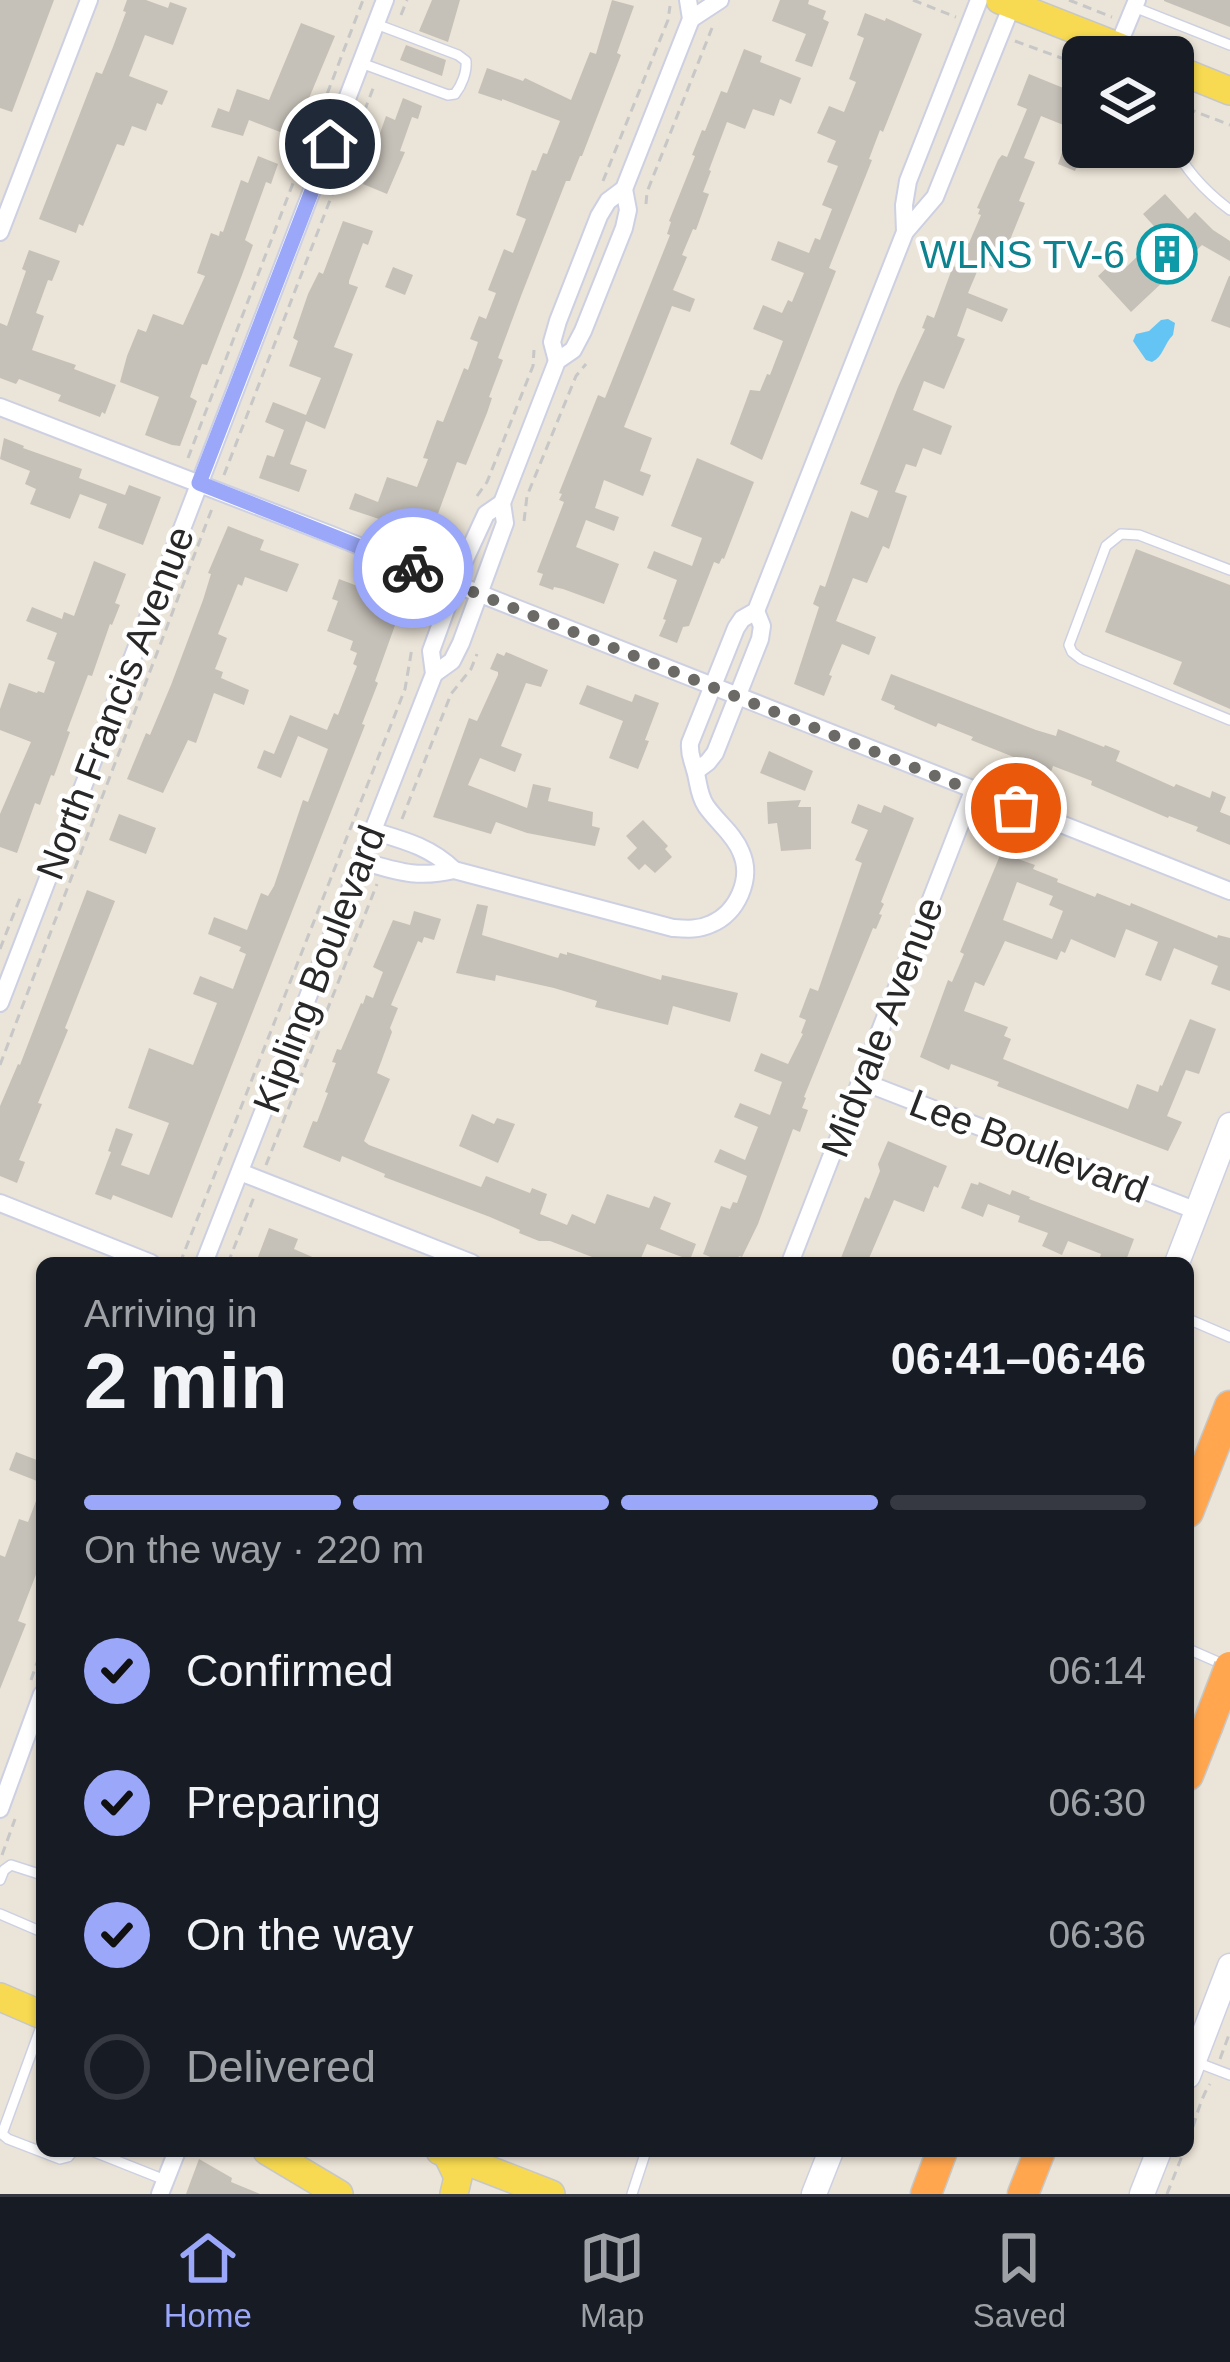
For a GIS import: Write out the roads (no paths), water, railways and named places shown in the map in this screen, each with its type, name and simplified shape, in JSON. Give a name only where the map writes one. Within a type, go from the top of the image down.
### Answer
[{"type":"highway","points":[[1194,1498],[1230,1406]]},
{"type":"highway","points":[[1194,1760],[1230,1667]]},
{"type":"highway","points":[[926,2194],[940,2157]]},
{"type":"highway","points":[[1023,2194],[1038,2157]]},
{"type":"main road","points":[[1006,2],[1129,19]]},
{"type":"main road","points":[[1194,76],[1230,91]]},
{"type":"main road","points":[[0,1996],[36,2017]]},
{"type":"main road","points":[[277,2157],[339,2194]]},
{"type":"main road","points":[[446,2157],[458,2177],[454,2194]]},
{"type":"main road","points":[[455,2157],[551,2194]]},
{"type":"street","points":[[0,232],[89,0]]},
{"type":"street","name":"North Francis Avenue","points":[[0,1004],[361,63],[385,28],[386,0]]},
{"type":"street","name":"Kipling Boulevard","points":[[434,674],[452,662],[505,523],[502,503],[557,361],[573,350],[584,331],[608,269],[628,210],[624,190],[690,9],[720,0]]},
{"type":"street","points":[[905,232],[908,181],[979,0]]},
{"type":"street","points":[[361,862],[416,876],[454,870],[674,928],[716,923],[730,911],[746,875],[743,854],[705,805],[688,757],[690,742],[736,628],[756,611],[905,232],[935,197],[1006,2]]},
{"type":"street","name":"Kipling Boulevard","points":[[557,361],[552,342],[558,321],[599,216],[608,201],[624,190]]},
{"type":"street","points":[[0,407],[1230,892]]},
{"type":"street","name":"Kipling Boulevard","points":[[206,1257],[434,674],[431,651],[455,586],[486,514],[502,503]]},
{"type":"street","points":[[696,771],[715,752],[760,639],[762,626],[756,611]]},
{"type":"street","name":"Midvale Avenue","points":[[792,1257],[973,791]]},
{"type":"street","points":[[373,831],[428,850],[454,870]]},
{"type":"street","name":"Lee Boulevard","points":[[861,1082],[1197,1211]]},
{"type":"street","points":[[1179,1257],[1230,1125]]},
{"type":"street","points":[[240,1172],[457,1257]]},
{"type":"street","points":[[0,1203],[136,1257]]},
{"type":"street","points":[[0,1809],[36,1710]]},
{"type":"street","points":[[1199,2069],[1230,1966]]},
{"type":"street","points":[[162,2187],[174,2157]]},
{"type":"street","points":[[814,2194],[829,2157]]},
{"type":"street","points":[[1142,2194],[1157,2157]]},
{"type":"lane","points":[[1129,19],[1230,46]]},
{"type":"lane","points":[[361,63],[448,95],[459,89],[466,61],[385,28]]},
{"type":"lane","points":[[1187,168],[1230,210]]},
{"type":"lane","points":[[1230,570],[1139,535],[1121,534],[1106,546],[1070,645],[1081,659],[1230,720]]},
{"type":"lane","points":[[1194,1321],[1230,1336]]},
{"type":"lane","points":[[1194,1652],[1230,1667]]},
{"type":"lane","points":[[0,1880],[11,1865],[36,1873]]},
{"type":"lane","points":[[0,1914],[36,1929]]},
{"type":"lane","points":[[36,2037],[2,2134],[36,2150]]},
{"type":"lane","points":[[1199,2069],[1230,2075]]},
{"type":"lane","points":[[104,2157],[162,2187]]},
{"type":"lane","points":[[632,2194],[644,2157]]},
{"type":"water","points":[[1168,319],[1175,323],[1173,335],[1156,360],[1146,360],[1133,341],[1136,334]]},
{"type":"place","name":"WLNS TV-6","points":[[1167,254]]}]
